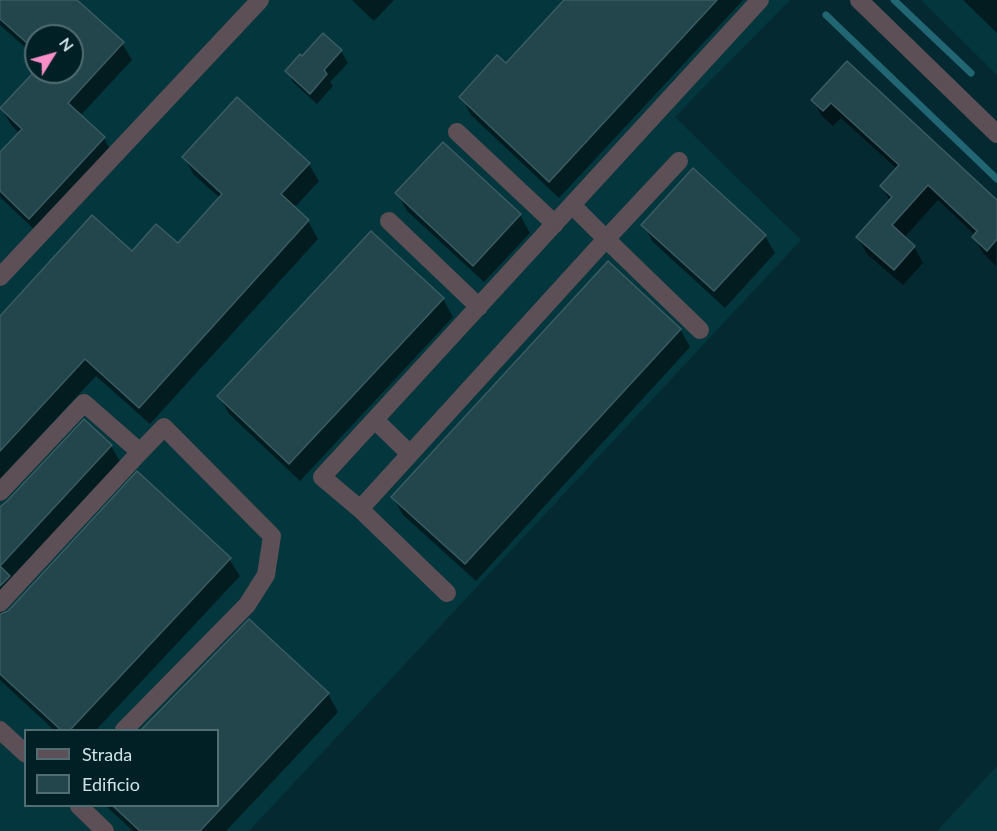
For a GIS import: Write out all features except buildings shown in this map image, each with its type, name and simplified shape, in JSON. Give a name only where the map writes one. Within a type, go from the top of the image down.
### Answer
[{"type":"street","points":[[0,277],[260,0]]},
{"type":"street","points":[[447,592],[360,509],[322,477],[759,0]]},
{"type":"street","points":[[858,0],[997,134]]},
{"type":"street","points":[[457,132],[555,224]]},
{"type":"street","points":[[360,509],[679,161]]},
{"type":"street","points":[[572,205],[700,330]]},
{"type":"street","points":[[389,220],[479,307]]},
{"type":"street","points":[[0,492],[84,403],[140,452]]},
{"type":"street","points":[[375,420],[410,454]]},
{"type":"street","points":[[0,603],[164,427],[272,536],[266,575],[247,604],[125,729]]},
{"type":"street","points":[[0,730],[24,752]]},
{"type":"street","points":[[80,807],[105,831]]},
{"type":"shaded area","points":[[0,0],[790,0],[675,117],[801,240],[249,831],[0,831]]},
{"type":"shaded area","points":[[921,0],[997,0],[997,75]]},
{"type":"shaded area","points":[[997,766],[997,831],[937,831]]},
{"type":"waterway","points":[[894,0],[971,73]]},
{"type":"waterway","points":[[826,15],[997,179]]}]
